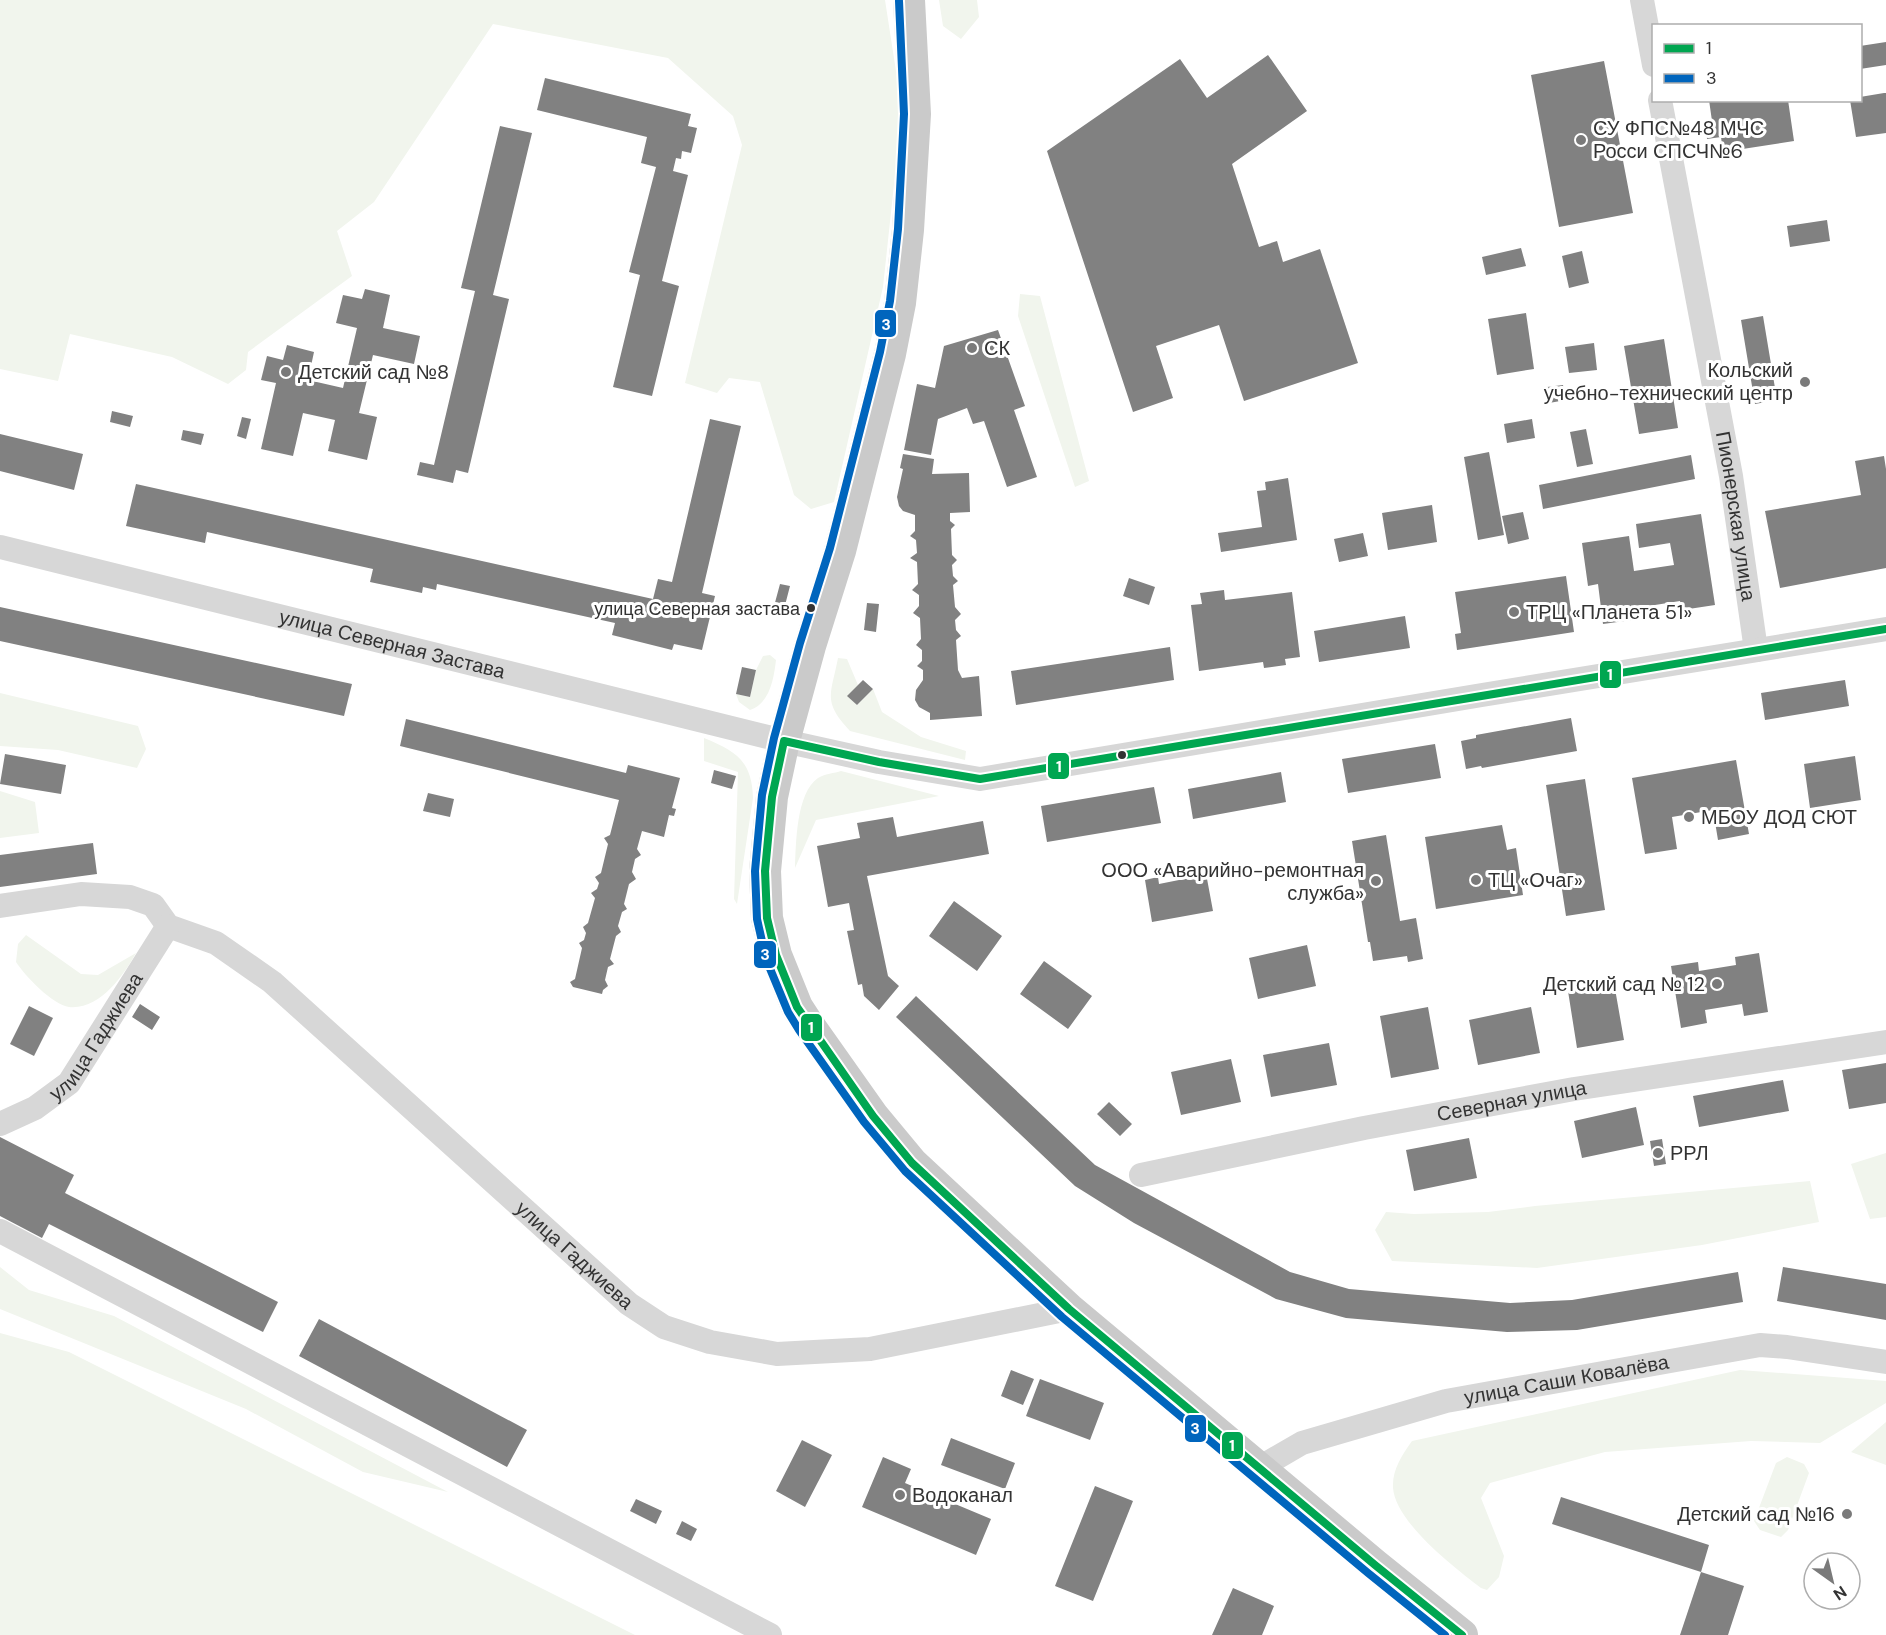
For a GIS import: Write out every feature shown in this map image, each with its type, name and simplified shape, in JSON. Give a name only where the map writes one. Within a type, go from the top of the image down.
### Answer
[{"type":"main road","points":[[909,0],[915,114],[908,230],[900,303],[890,354],[840,551],[810,646],[784,741],[772,797],[765,871],[767,918],[776,955],[797,1007],[873,1116],[912,1163],[1069,1309],[1462,1635]]},
{"type":"street","points":[[1642,0],[1652,59]]},
{"type":"street","name":"Пионерская улица","points":[[1660,102],[1731,476],[1756,650]]},
{"type":"street","name":"улица Северная Застава","points":[[0,548],[784,741],[879,762],[980,779],[1886,629]]},
{"type":"street","points":[[0,906],[81,894],[130,897],[153,905],[168,926]]},
{"type":"street","name":"улица Гаджиева","points":[[0,1124],[34,1108],[69,1083],[168,926],[216,943],[272,982],[628,1304],[664,1327],[710,1342],[777,1354],[870,1349],[1069,1309]]},
{"type":"street","name":"Северная улица","points":[[1141,1175],[1364,1128],[1574,1089],[1886,1042]]},
{"type":"street","points":[[0,1232],[770,1635]]},
{"type":"street","name":"улица Саши Ковалёва","points":[[1259,1468],[1302,1443],[1446,1401],[1760,1345],[1886,1362]]},
{"type":"shaded area","points":[[0,0],[885,0],[902,110],[883,287],[834,502],[811,509],[794,495],[760,382],[729,378],[717,393],[685,383],[742,145],[733,116],[668,58],[493,24],[374,202],[337,231],[352,276],[248,352],[246,370],[228,384],[172,357],[70,334],[58,381],[0,369]]},
{"type":"shaded area","points":[[939,0],[977,0],[979,17],[961,39],[943,26]]},
{"type":"shaded area","points":[[1020,294],[1040,296],[1089,481],[1075,487],[1018,316]]},
{"type":"shaded area","points":[[770,655],[776,660],[770,689],[762,702],[750,710],[739,702],[736,694],[750,697],[756,670],[763,656]]},
{"type":"shaded area","points":[[838,658],[847,659],[858,685],[848,696],[857,705],[873,689],[882,712],[921,737],[966,751],[965,760],[850,731],[835,712],[832,704],[831,689]]},
{"type":"shaded area","points":[[0,693],[138,726],[146,749],[137,768],[58,750],[0,746]]},
{"type":"shaded area","points":[[704,738],[725,748],[740,759],[752,785],[753,798],[737,904],[734,899],[738,772],[704,761]]},
{"type":"shaded area","points":[[841,771],[939,796],[816,820],[795,868],[799,820],[805,795],[818,778]]},
{"type":"shaded area","points":[[0,791],[35,802],[39,833],[0,838]]},
{"type":"shaded area","points":[[26,935],[81,974],[98,975],[136,953],[109,990],[91,1003],[69,1007],[48,996],[16,962],[18,944]]},
{"type":"shaded area","points":[[1886,1153],[1886,1217],[1870,1219],[1851,1164]]},
{"type":"shaded area","points":[[1810,1181],[1819,1222],[1702,1245],[1537,1268],[1392,1261],[1375,1230],[1386,1212],[1414,1214],[1488,1212]]},
{"type":"shaded area","points":[[0,1267],[29,1290],[114,1316],[448,1492],[363,1472],[246,1409],[0,1309]]},
{"type":"shaded area","points":[[0,1333],[69,1352],[635,1635],[0,1635]]},
{"type":"shaded area","points":[[1740,1370],[1886,1381],[1886,1403],[1820,1443],[1751,1441],[1605,1452],[1490,1483],[1481,1498],[1504,1556],[1499,1577],[1487,1590],[1481,1588],[1428,1544],[1404,1516],[1397,1502],[1393,1488],[1394,1475],[1401,1457],[1412,1441]]},
{"type":"shaded area","points":[[1886,1422],[1886,1465],[1851,1452]]},
{"type":"shaded area","points":[[1787,1457],[1804,1464],[1809,1473],[1788,1530],[1781,1537],[1760,1530],[1754,1521],[1776,1463]]},
{"type":"building","points":[[1886,42],[1886,65],[1862,69],[1862,46]]},
{"type":"building","points":[[1268,55],[1307,111],[1232,164],[1259,247],[1277,241],[1283,262],[1320,249],[1358,363],[1244,401],[1219,325],[1156,346],[1173,398],[1133,412],[1047,151],[1180,59],[1207,98]]},
{"type":"building","name":"СУ ФПС№48 МЧС Росси СПСЧ№6","points":[[1604,61],[1633,213],[1559,227],[1531,75]]},
{"type":"building","points":[[545,78],[691,114],[688,126],[697,128],[691,153],[682,151],[681,159],[676,158],[673,171],[688,175],[662,281],[679,286],[652,396],[613,387],[640,275],[629,272],[656,167],[641,163],[647,137],[537,110]]},
{"type":"building","points":[[1886,93],[1886,133],[1856,137],[1850,102],[1862,102],[1862,97]]},
{"type":"building","points":[[1709,102],[1788,102],[1794,141],[1723,152],[1721,137],[1707,139],[1706,129],[1713,128]]},
{"type":"building","points":[[500,126],[532,133],[493,295],[509,299],[468,473],[456,470],[453,483],[417,475],[420,462],[434,465],[475,291],[461,288]]},
{"type":"building","points":[[1827,220],[1830,241],[1790,247],[1787,226]]},
{"type":"building","points":[[1521,248],[1526,266],[1486,275],[1482,257]]},
{"type":"building","points":[[1582,251],[1589,283],[1569,288],[1562,256]]},
{"type":"building","name":"Детский сад №8","points":[[365,289],[390,295],[383,328],[420,336],[414,364],[373,355],[359,413],[377,417],[367,460],[328,451],[335,420],[303,413],[293,456],[261,449],[276,383],[261,380],[267,356],[283,360],[287,345],[314,352],[308,380],[343,388],[357,328],[336,323],[343,295],[362,299]]},
{"type":"building","points":[[1526,313],[1534,369],[1497,375],[1488,319]]},
{"type":"building","points":[[1763,316],[1777,400],[1755,404],[1741,320]]},
{"type":"building","points":[[998,330],[1025,406],[1014,410],[1037,477],[1007,487],[984,421],[973,424],[967,408],[938,419],[931,455],[904,450],[917,384],[935,388],[944,346]]},
{"type":"building","points":[[1664,339],[1678,428],[1639,434],[1624,346]]},
{"type":"building","points":[[1594,343],[1597,370],[1569,373],[1565,347]]},
{"type":"building","points":[[1563,385],[1566,400],[1549,403],[1547,387]]},
{"type":"building","points":[[112,411],[133,416],[130,427],[110,422]]},
{"type":"building","points":[[242,417],[251,419],[246,439],[237,436]]},
{"type":"building","points":[[710,419],[741,426],[702,593],[715,596],[702,650],[674,644],[672,650],[612,635],[615,623],[437,584],[436,590],[423,587],[422,593],[370,582],[373,569],[207,532],[205,543],[126,526],[136,484],[653,599],[658,579],[672,582]]},
{"type":"building","points":[[1532,419],[1535,438],[1507,443],[1504,424]]},
{"type":"building","points":[[1586,429],[1593,464],[1577,467],[1570,432]]},
{"type":"building","points":[[183,430],[204,434],[201,445],[181,440]]},
{"type":"building","points":[[0,434],[83,454],[74,490],[0,471]]},
{"type":"building","points":[[1489,452],[1504,535],[1478,540],[1464,457]]},
{"type":"building","points":[[903,454],[934,459],[932,474],[969,473],[970,512],[950,513],[950,521],[955,525],[951,529],[952,555],[957,560],[952,565],[953,576],[958,581],[953,585],[955,607],[961,614],[955,620],[956,630],[961,636],[956,640],[958,670],[962,678],[979,676],[982,716],[930,720],[930,713],[919,707],[915,700],[916,690],[923,680],[923,670],[917,666],[922,661],[922,650],[916,645],[921,639],[920,618],[913,613],[919,606],[919,595],[912,590],[918,584],[917,562],[910,558],[917,553],[916,540],[910,536],[915,531],[915,515],[903,511],[897,497],[903,469],[900,468]]},
{"type":"building","points":[[1691,455],[1695,479],[1543,509],[1539,485]]},
{"type":"building","points":[[1884,456],[1886,568],[1780,588],[1765,511],[1861,495],[1855,461]]},
{"type":"building","points":[[1288,478],[1297,540],[1221,552],[1218,533],[1262,527],[1257,491],[1266,490],[1265,482]]},
{"type":"building","points":[[1432,505],[1437,542],[1388,550],[1382,513]]},
{"type":"building","points":[[1523,512],[1529,539],[1508,544],[1502,516]]},
{"type":"building","points":[[1701,514],[1715,605],[1682,610],[1680,601],[1630,609],[1632,620],[1603,624],[1598,584],[1588,586],[1582,543],[1629,536],[1634,571],[1674,565],[1670,543],[1639,548],[1636,524]]},
{"type":"building","points":[[1363,533],[1368,556],[1339,562],[1334,539]]},
{"type":"building","name":"ТРЦ «Планета 51»","points":[[1566,576],[1574,632],[1457,650],[1455,634],[1461,633],[1455,592]]},
{"type":"building","points":[[1129,578],[1155,587],[1149,605],[1123,596]]},
{"type":"building","points":[[780,584],[790,586],[783,613],[773,610]]},
{"type":"building","points":[[1224,590],[1225,600],[1292,592],[1300,657],[1285,659],[1286,665],[1264,668],[1263,662],[1199,671],[1191,605],[1202,604],[1200,593]]},
{"type":"building","points":[[867,603],[879,604],[876,632],[864,630]]},
{"type":"building","points":[[0,607],[352,684],[344,716],[0,641]]},
{"type":"building","points":[[1405,616],[1410,648],[1319,662],[1314,631]]},
{"type":"building","points":[[1170,647],[1174,680],[1016,705],[1011,671]]},
{"type":"building","points":[[742,667],[756,670],[750,697],[736,694]]},
{"type":"building","points":[[863,680],[873,689],[857,705],[847,696]]},
{"type":"building","points":[[1845,680],[1849,706],[1765,720],[1761,693]]},
{"type":"building","points":[[1571,718],[1577,751],[1466,769],[1461,741],[1476,738],[1476,735]]},
{"type":"building","points":[[406,719],[626,773],[628,765],[680,778],[672,808],[676,809],[674,816],[669,815],[664,837],[642,831],[637,849],[641,855],[635,859],[632,872],[636,879],[629,884],[624,904],[627,909],[622,912],[618,926],[621,932],[616,936],[610,959],[614,964],[608,967],[605,980],[608,986],[602,994],[573,987],[570,982],[575,979],[582,948],[579,943],[584,940],[586,933],[583,927],[588,923],[595,898],[591,893],[597,889],[599,883],[595,877],[601,873],[608,844],[604,838],[610,835],[619,800],[400,746]]},
{"type":"building","points":[[1435,744],[1441,778],[1348,793],[1342,759]]},
{"type":"building","points":[[5,754],[66,765],[61,794],[0,784]]},
{"type":"building","points":[[1855,756],[1861,800],[1810,808],[1804,764]]},
{"type":"building","points":[[1736,760],[1749,834],[1718,840],[1713,810],[1672,817],[1677,849],[1645,854],[1632,778]]},
{"type":"building","points":[[714,770],[736,776],[732,789],[711,783]]},
{"type":"building","points":[[1281,772],[1286,802],[1193,819],[1188,789]]},
{"type":"building","points":[[1585,779],[1605,910],[1566,916],[1546,785]]},
{"type":"building","points":[[1154,787],[1161,823],[1047,842],[1041,806]]},
{"type":"building","points":[[428,793],[454,799],[450,817],[423,811]]},
{"type":"building","points":[[893,817],[897,837],[983,821],[989,854],[867,876],[888,976],[899,986],[879,1010],[864,996],[862,984],[858,985],[847,931],[854,930],[849,903],[828,907],[817,846],[860,838],[857,823]]},
{"type":"building","name":"ТЦ «Очаг»","points":[[1502,825],[1507,850],[1516,848],[1523,895],[1436,909],[1425,837]]},
{"type":"building","name":"ООО «Аварийно-ремонтная служба»","points":[[1386,835],[1400,921],[1416,918],[1423,959],[1408,962],[1407,956],[1373,961],[1352,841]]},
{"type":"building","points":[[93,843],[97,874],[0,887],[0,855]]},
{"type":"building","points":[[1205,868],[1213,911],[1152,922],[1145,880],[1158,877],[1159,884],[1194,877],[1192,870]]},
{"type":"building","points":[[954,901],[1002,936],[977,971],[929,936]]},
{"type":"building","points":[[1307,945],[1316,986],[1258,999],[1249,958]]},
{"type":"building","points":[[1759,953],[1768,1012],[1744,1016],[1742,1004],[1705,1010],[1707,1023],[1681,1028],[1671,966],[1698,962],[1699,971],[1736,965],[1735,957]]},
{"type":"building","points":[[1044,961],[1092,996],[1068,1029],[1020,994]]},
{"type":"building","points":[[1614,983],[1624,1040],[1577,1048],[1568,991]]},
{"type":"building","points":[[916,996],[1095,1165],[1290,1272],[1349,1289],[1510,1303],[1572,1300],[1738,1272],[1743,1302],[1577,1330],[1507,1332],[1346,1318],[1276,1299],[1134,1223],[1075,1186],[896,1017]]},
{"type":"building","points":[[140,1004],[160,1017],[152,1030],[132,1017]]},
{"type":"building","points":[[29,1006],[53,1018],[34,1056],[10,1044]]},
{"type":"building","points":[[1428,1007],[1439,1069],[1391,1078],[1380,1016]]},
{"type":"building","points":[[1531,1007],[1540,1053],[1478,1065],[1469,1020]]},
{"type":"building","points":[[1329,1043],[1337,1085],[1271,1097],[1263,1055]]},
{"type":"building","points":[[1231,1059],[1241,1102],[1181,1115],[1171,1072]]},
{"type":"building","points":[[1886,1063],[1886,1103],[1849,1109],[1842,1070]]},
{"type":"building","points":[[1783,1080],[1789,1111],[1699,1127],[1693,1096]]},
{"type":"building","points":[[1109,1102],[1132,1124],[1120,1136],[1097,1114]]},
{"type":"building","points":[[1636,1107],[1644,1145],[1582,1158],[1574,1121]]},
{"type":"building","points":[[0,1137],[74,1175],[65,1193],[278,1302],[263,1332],[49,1224],[42,1238],[0,1216]]},
{"type":"building","points":[[1469,1138],[1477,1178],[1414,1191],[1406,1150]]},
{"type":"building","name":"РРЛ","points":[[1662,1139],[1666,1164],[1654,1166],[1650,1141]]},
{"type":"building","points":[[1783,1267],[1886,1284],[1886,1320],[1777,1301]]},
{"type":"building","points":[[319,1319],[527,1430],[507,1467],[299,1356]]},
{"type":"building","points":[[1011,1370],[1034,1379],[1023,1405],[1001,1396]]},
{"type":"building","points":[[1040,1379],[1104,1403],[1090,1440],[1026,1416]]},
{"type":"building","points":[[951,1438],[1015,1463],[1005,1489],[941,1465]]},
{"type":"building","points":[[802,1440],[832,1455],[805,1507],[776,1491]]},
{"type":"building","name":"Водоканал","points":[[883,1457],[911,1469],[905,1483],[991,1519],[976,1555],[862,1507]]},
{"type":"building","points":[[1095,1486],[1133,1501],[1093,1601],[1055,1586]]},
{"type":"building","points":[[1561,1497],[1709,1545],[1701,1572],[1552,1524]]},
{"type":"building","points":[[636,1499],[662,1511],[656,1524],[630,1511]]},
{"type":"building","points":[[682,1521],[697,1529],[691,1541],[676,1534]]},
{"type":"building","points":[[1701,1572],[1744,1586],[1728,1635],[1680,1635]]},
{"type":"building","points":[[1233,1588],[1274,1606],[1262,1635],[1212,1635]]},
{"type":"transit line","name":"3","points":[[899,1],[904,114],[898,229],[890,301],[880,352],[830,548],[800,643],[774,738],[762,795],[755,871],[757,919],[766,959],[788,1012],[799,1030],[864,1122],[905,1171],[1062,1317],[1445,1635]]},
{"type":"transit line","name":"1","points":[[784,741],[879,762],[980,779],[1886,629]]},
{"type":"transit line","name":"1","points":[[784,741],[772,797],[765,871],[767,918],[776,955],[797,1007],[873,1116],[912,1163],[1069,1309],[1462,1635]]},
{"type":"place","name":"СУ ФПС№48 МЧС Росси СПСЧ№6","points":[[1581,140]]},
{"type":"place","name":"СК","points":[[972,348]]},
{"type":"place","name":"Детский сад №8","points":[[286,372]]},
{"type":"place","name":"Кольский учебно-технический центр","points":[[1805,382]]},
{"type":"place","name":"улица Северная застава","points":[[811,608]]},
{"type":"place","name":"ТРЦ «Планета 51»","points":[[1514,612]]},
{"type":"place","name":"МБОУ ДОД СЮТ","points":[[1689,817]]},
{"type":"place","name":"ТЦ «Очаг»","points":[[1476,880]]},
{"type":"place","name":"ООО «Аварийно-ремонтная служба»","points":[[1376,881]]},
{"type":"place","name":"Детский сад № 12","points":[[1717,984]]},
{"type":"place","name":"РРЛ","points":[[1658,1153]]},
{"type":"place","name":"Водоканал","points":[[900,1495]]},
{"type":"place","name":"Детский сад №16","points":[[1847,1514]]}]
